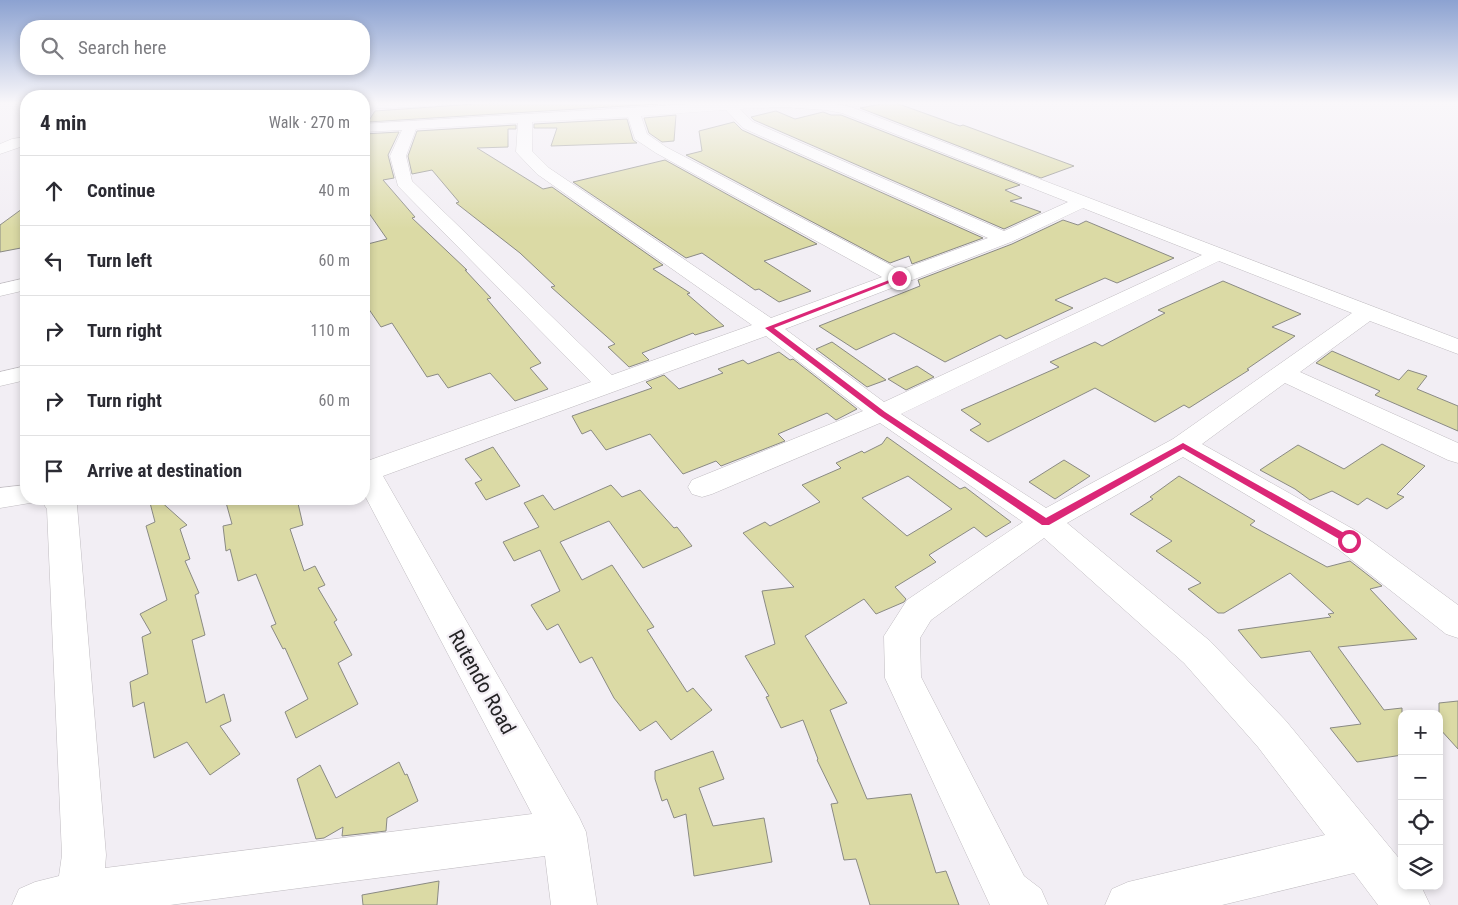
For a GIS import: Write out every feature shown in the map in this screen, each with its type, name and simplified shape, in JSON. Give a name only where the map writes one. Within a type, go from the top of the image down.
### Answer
[{"type":"street","points":[[0,150],[12,144]]},
{"type":"street","points":[[403,144],[398,156],[404,184],[607,384]]},
{"type":"street","points":[[524,144],[524,152],[543,171],[769,328],[882,413],[1045,522],[1198,652],[1272,734],[1407,905]]},
{"type":"street","points":[[652,144],[899,278]]},
{"type":"street","points":[[790,144],[1004,238]]},
{"type":"street","points":[[934,144],[1458,347]]},
{"type":"street","points":[[370,468],[769,328],[1004,238],[1082,202]]},
{"type":"street","points":[[702,487],[882,413],[1217,255]]},
{"type":"street","points":[[0,290],[20,285]]},
{"type":"street","points":[[1025,905],[1008,892],[903,678],[902,636],[919,610],[1045,522],[1183,445],[1368,312]]},
{"type":"street","points":[[1283,373],[1458,454]]},
{"type":"street","points":[[0,379],[20,374]]},
{"type":"street","points":[[1183,445],[1349,541],[1458,624]]},
{"type":"street","name":"Rutendo Road","points":[[370,479],[564,832],[574,905]]},
{"type":"street","points":[[0,498],[20,496]]},
{"type":"street","points":[[62,505],[84,855],[79,894]]},
{"type":"street","points":[[35,905],[79,894],[564,832]]},
{"type":"street","points":[[1128,905],[1361,849]]},
{"type":"building","points":[[370,144],[393,144],[388,155],[394,178],[383,180],[415,217],[412,218],[467,270],[465,270],[491,298],[487,299],[541,363],[530,368],[548,389],[515,401],[490,373],[448,388],[438,374],[427,377],[392,323],[381,327],[370,311],[370,243],[387,239],[370,215]]},
{"type":"building","points":[[412,144],[508,144],[508,147],[477,148],[543,189],[552,187],[663,265],[653,269],[690,293],[687,294],[724,326],[695,335],[693,333],[642,353],[649,360],[629,367],[608,347],[615,344],[551,287],[555,286],[520,253],[456,203],[459,202],[432,170],[412,174],[408,156]]},
{"type":"building","points":[[552,144],[602,144],[551,146]]},
{"type":"building","points":[[701,144],[774,144],[983,238],[912,264],[909,256],[890,263],[686,155],[702,151]]},
{"type":"building","points":[[810,144],[916,144],[1020,185],[1005,190],[1022,198],[1010,201],[1041,212],[1004,229]]},
{"type":"building","points":[[954,144],[1015,144],[1074,166],[1041,178]]},
{"type":"building","points":[[665,160],[817,244],[764,261],[811,291],[779,302],[759,289],[755,290],[702,253],[686,258],[573,182]]},
{"type":"building","points":[[20,210],[20,248],[0,252],[0,225]]},
{"type":"building","points":[[1063,220],[1078,225],[1086,221],[1174,258],[1117,283],[1105,278],[1055,300],[1073,308],[1006,339],[1000,335],[945,362],[894,333],[856,350],[819,326],[920,286],[918,280],[1012,244]]},
{"type":"building","points":[[1223,281],[1301,314],[1272,327],[1295,336],[1247,369],[1249,370],[1189,408],[1184,405],[1155,422],[1095,388],[988,442],[970,430],[981,424],[961,410],[1059,367],[1050,362],[1095,342],[1102,346],[1165,313],[1158,310]]},
{"type":"building","points":[[832,342],[886,380],[867,387],[816,349]]},
{"type":"building","points":[[1332,351],[1399,380],[1408,370],[1427,376],[1417,389],[1458,406],[1458,431],[1375,395],[1380,391],[1316,363]]},
{"type":"building","points":[[779,352],[790,360],[793,359],[857,409],[836,420],[827,413],[778,434],[785,441],[721,466],[716,461],[683,474],[650,434],[606,450],[591,430],[582,434],[572,416],[652,388],[646,382],[664,375],[679,389],[723,373],[718,369],[743,360],[748,364]]},
{"type":"building","points":[[917,366],[934,377],[906,390],[888,379]]},
{"type":"building","points":[[887,437],[960,489],[965,487],[1011,522],[986,537],[974,527],[929,555],[936,562],[895,587],[906,599],[904,602],[876,614],[864,599],[805,636],[847,703],[830,710],[867,799],[911,794],[936,873],[946,871],[959,905],[870,905],[856,859],[844,860],[831,804],[838,803],[817,760],[803,720],[781,728],[766,697],[769,696],[745,656],[775,644],[762,591],[794,587],[743,533],[765,522],[770,526],[820,502],[802,485],[841,468],[836,463],[882,444]],"holes":[[[908,476],[952,509],[907,536],[862,498]]]},
{"type":"building","points":[[1382,444],[1425,466],[1397,494],[1404,497],[1387,509],[1367,498],[1358,505],[1332,491],[1310,500],[1295,489],[1260,470],[1298,445],[1344,469]]},
{"type":"building","points":[[493,447],[520,486],[486,500],[475,483],[482,480],[465,459]]},
{"type":"building","points":[[1064,460],[1090,476],[1055,499],[1029,482]]},
{"type":"building","points":[[1179,476],[1255,521],[1250,525],[1327,567],[1350,561],[1382,586],[1370,589],[1417,639],[1338,647],[1384,710],[1402,708],[1402,710],[1398,710],[1398,756],[1357,762],[1330,728],[1361,724],[1310,651],[1261,658],[1238,630],[1331,617],[1328,614],[1334,613],[1290,573],[1224,613],[1218,613],[1188,589],[1201,583],[1156,551],[1172,541],[1130,514],[1153,499],[1150,497]]},
{"type":"building","points":[[611,485],[622,497],[640,490],[674,528],[677,527],[692,546],[643,568],[609,521],[560,542],[582,580],[612,565],[654,627],[647,630],[687,692],[693,688],[712,710],[671,740],[656,721],[640,731],[614,698],[592,657],[580,663],[558,624],[547,630],[531,605],[560,591],[540,550],[514,561],[503,542],[539,527],[524,503],[543,495],[554,510]]},
{"type":"building","points":[[151,505],[165,505],[187,525],[180,529],[190,559],[185,561],[199,593],[195,595],[205,635],[192,640],[206,703],[224,694],[231,721],[220,726],[240,754],[210,775],[187,742],[154,758],[144,702],[133,707],[130,682],[148,674],[142,637],[151,633],[140,614],[167,600],[146,526],[155,522]]},
{"type":"building","points":[[227,505],[298,505],[303,525],[290,529],[304,571],[315,566],[325,585],[318,588],[337,620],[334,622],[352,655],[338,663],[358,704],[296,738],[285,712],[308,699],[285,648],[283,649],[271,626],[276,624],[256,574],[238,581],[230,549],[226,551],[223,526],[232,524]]},
{"type":"building","points":[[1458,701],[1458,749],[1443,732],[1443,710],[1439,710],[1439,703]]},
{"type":"building","points":[[713,751],[724,779],[699,788],[713,826],[764,818],[772,862],[694,876],[686,814],[674,818],[667,799],[662,801],[655,779],[655,771]]},
{"type":"building","points":[[399,762],[405,775],[407,774],[418,801],[387,818],[386,831],[342,836],[343,827],[324,838],[316,839],[297,779],[320,765],[336,798]]},
{"type":"building","points":[[439,881],[437,905],[363,905],[362,895]]},
{"type":"route","points":[[899,278],[769,328],[882,413],[1045,522],[1183,445],[1349,541]]}]
